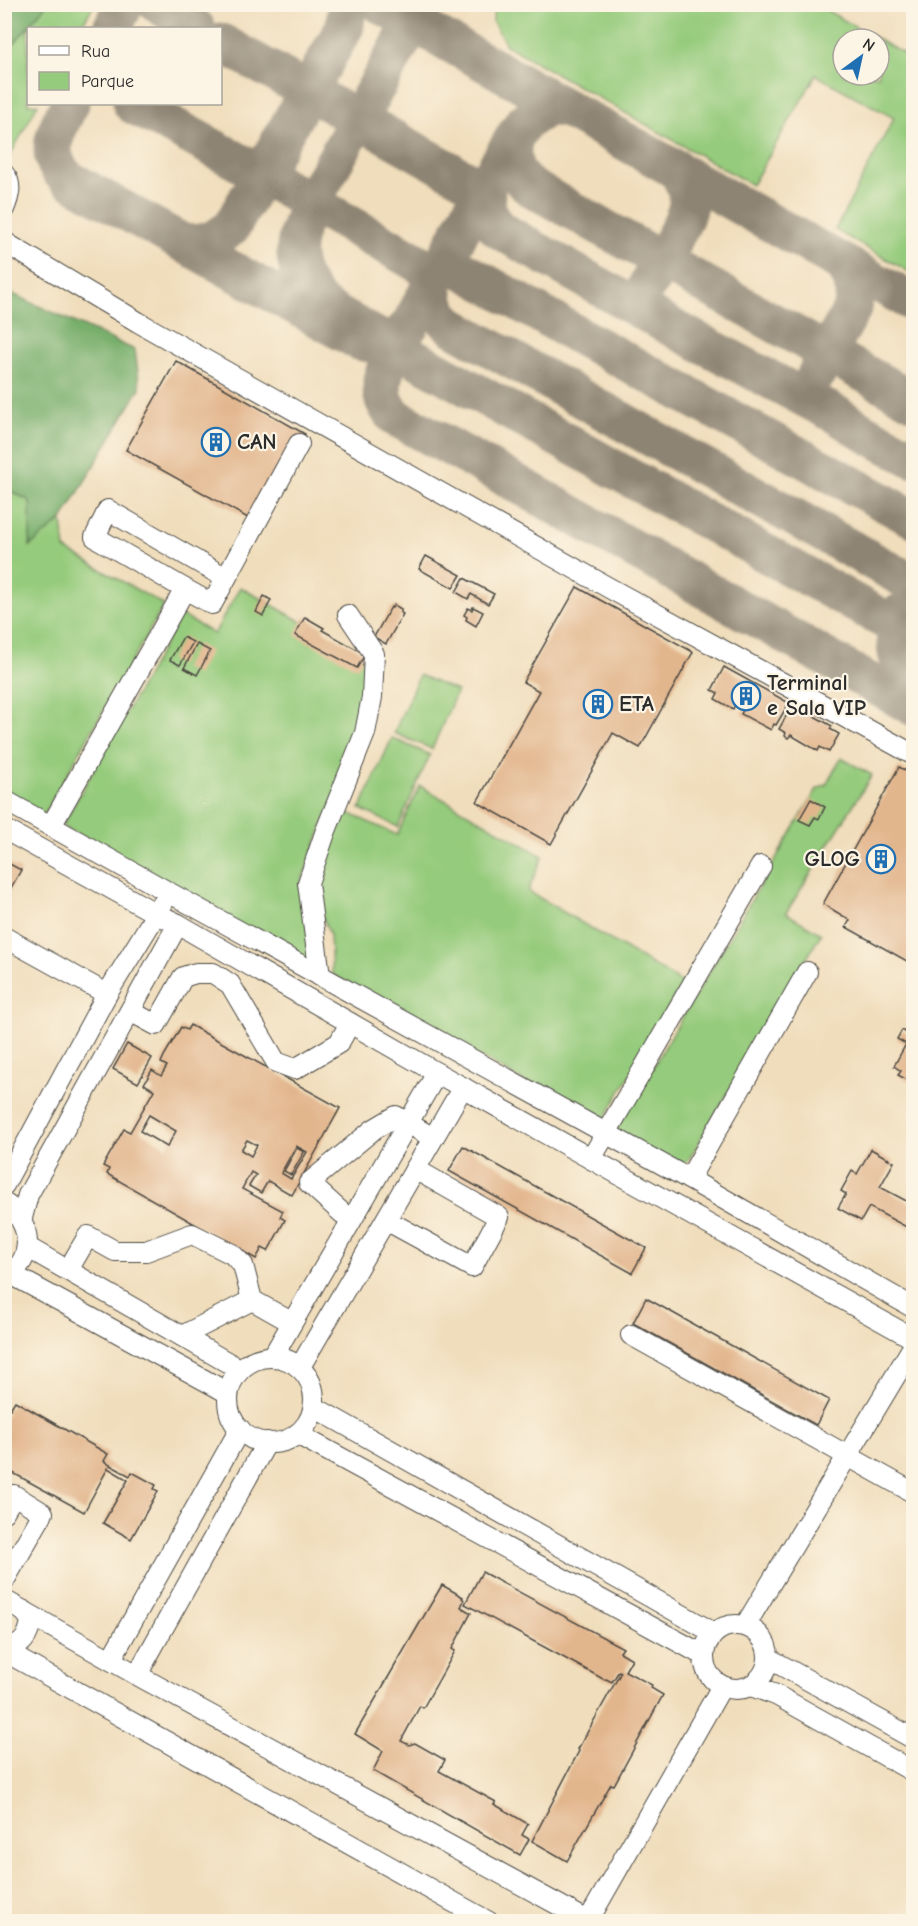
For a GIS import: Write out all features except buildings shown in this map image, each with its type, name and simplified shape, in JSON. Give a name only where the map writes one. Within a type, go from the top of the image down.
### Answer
[{"type":"lane","points":[[4,174],[7,176],[10,188],[4,209]]},
{"type":"lane","points":[[4,241],[138,321],[611,590],[914,755]]},
{"type":"lane","points":[[226,578],[108,510],[95,537],[212,604],[299,444]]},
{"type":"lane","points":[[51,826],[185,589]]},
{"type":"lane","points":[[321,976],[308,883],[325,833],[365,733],[372,697],[374,654],[348,615]]},
{"type":"lane","points":[[4,800],[689,1179],[914,1308]]},
{"type":"lane","points":[[4,829],[155,914],[178,924],[437,1073],[914,1339]]},
{"type":"lane","points":[[591,1159],[761,866]]},
{"type":"lane","points":[[4,1185],[107,994],[170,893]]},
{"type":"lane","points":[[22,1218],[28,1195],[178,924]]},
{"type":"lane","points":[[4,937],[107,994]]},
{"type":"lane","points":[[689,1179],[807,972]]},
{"type":"lane","points":[[130,1011],[156,1024],[183,977],[196,973],[213,974],[230,984],[276,1062],[295,1069],[339,1043],[350,1023]]},
{"type":"lane","points":[[273,1356],[437,1073]]},
{"type":"lane","points":[[300,1367],[463,1087]]},
{"type":"lane","points":[[351,1221],[309,1183],[374,1129],[396,1116],[433,1138]]},
{"type":"lane","points":[[386,1220],[472,1268],[500,1217],[415,1169]]},
{"type":"lane","points":[[4,1203],[22,1218],[27,1232],[27,1247],[21,1263],[8,1275],[228,1393]]},
{"type":"lane","points":[[68,1270],[88,1236],[115,1251],[146,1251],[192,1234],[232,1254],[243,1265],[252,1300],[291,1322]]},
{"type":"lane","points":[[27,1247],[239,1369]]},
{"type":"lane","points":[[182,1336],[252,1300]]},
{"type":"lane","points":[[631,1335],[914,1493]]},
{"type":"lane","points":[[745,1626],[914,1345]]},
{"type":"lane","points":[[273,1356],[287,1359],[300,1367],[314,1392],[314,1407],[307,1424],[297,1434],[288,1440],[273,1443],[252,1438],[235,1425],[227,1405],[231,1381],[239,1369],[258,1358],[273,1356]]},
{"type":"lane","points":[[314,1407],[714,1633]]},
{"type":"lane","points":[[111,1659],[240,1429]]},
{"type":"lane","points":[[297,1434],[703,1655]]},
{"type":"lane","points":[[136,1675],[267,1442]]},
{"type":"lane","points":[[4,1581],[43,1513],[8,1499]]},
{"type":"lane","points":[[4,1600],[136,1675],[588,1922],[722,1686]]},
{"type":"lane","points":[[4,1649],[13,1648],[23,1642],[29,1632],[31,1620],[24,1611]]},
{"type":"lane","points":[[745,1626],[761,1636],[766,1646],[768,1658],[766,1670],[751,1686],[733,1689],[722,1686],[710,1676],[705,1666],[703,1655],[707,1642],[723,1627],[745,1626]]},
{"type":"lane","points":[[4,1649],[489,1922]]},
{"type":"lane","points":[[768,1658],[914,1739]]},
{"type":"lane","points":[[751,1686],[776,1695],[914,1772]]},
{"type":"green space","points":[[494,4],[817,5],[856,27],[831,27],[831,83],[816,75],[752,185],[506,45],[493,22]]},
{"type":"green space","points":[[4,5],[46,5],[5,54]]},
{"type":"green space","points":[[46,5],[94,5],[81,27],[28,27]]},
{"type":"green space","points":[[27,28],[27,105],[37,105],[11,154],[5,150],[5,54]]},
{"type":"green space","points":[[891,47],[913,59],[913,274],[835,230],[894,118],[838,87],[891,87]]},
{"type":"green space","points":[[4,290],[135,350],[140,388],[62,520],[30,546],[30,501],[5,488]]},
{"type":"green space","points":[[4,488],[30,501],[30,546],[62,520],[65,549],[164,605],[43,816],[5,794]]},
{"type":"green space","points":[[240,587],[366,658],[364,699],[357,737],[300,885],[313,965],[62,826],[181,615],[214,634]]},
{"type":"green space","points":[[419,675],[457,691],[432,749],[394,733]]},
{"type":"green space","points":[[392,738],[430,755],[398,827],[360,809]]},
{"type":"green space","points":[[841,758],[872,775],[786,913],[821,934],[685,1166],[677,1170],[614,1133],[817,789],[826,785]]},
{"type":"green space","points":[[420,786],[543,856],[528,891],[683,983],[601,1125],[332,974],[330,935],[318,906],[314,882],[346,812],[397,835]]},
{"type":"taxiway","points":[[113,27],[125,4]]},
{"type":"taxiway","points":[[158,4],[194,27]]},
{"type":"taxiway","points":[[186,244],[211,240],[222,235],[232,226],[345,26],[347,4]]},
{"type":"taxiway","points":[[380,4],[914,303]]},
{"type":"taxiway","points":[[423,4],[304,218],[296,246],[296,258],[299,271],[313,295],[325,308],[914,636]]},
{"type":"taxiway","points":[[222,43],[483,189]]},
{"type":"taxiway","points":[[69,105],[56,133],[53,152],[55,161],[68,179],[366,343],[380,343],[393,339],[410,325],[483,189],[523,123],[544,109],[544,106],[566,108]]},
{"type":"taxiway","points":[[134,105],[437,274]]},
{"type":"taxiway","points":[[514,137],[512,151],[514,165],[520,177],[530,187],[914,401]]},
{"type":"taxiway","points":[[648,284],[678,231],[688,205],[686,188],[675,168]]},
{"type":"taxiway","points":[[486,184],[490,217],[497,228],[503,232],[669,326],[837,415],[914,459]]},
{"type":"taxiway","points":[[445,260],[914,519]]},
{"type":"taxiway","points":[[816,375],[852,309],[853,284],[842,263]]},
{"type":"taxiway","points":[[434,280],[434,294],[439,312],[453,327],[914,584]]},
{"type":"taxiway","points":[[408,327],[389,361],[382,384],[383,396],[397,418],[914,707]]},
{"type":"taxiway","points":[[898,614],[897,653],[899,662],[914,687]]},
{"type":"place","name":"CAN","points":[[216,442]]},
{"type":"place","name":"Terminal e Sala VIP","points":[[746,696]]},
{"type":"place","name":"ETA","points":[[598,704]]},
{"type":"place","name":"GLOG","points":[[881,859]]}]
